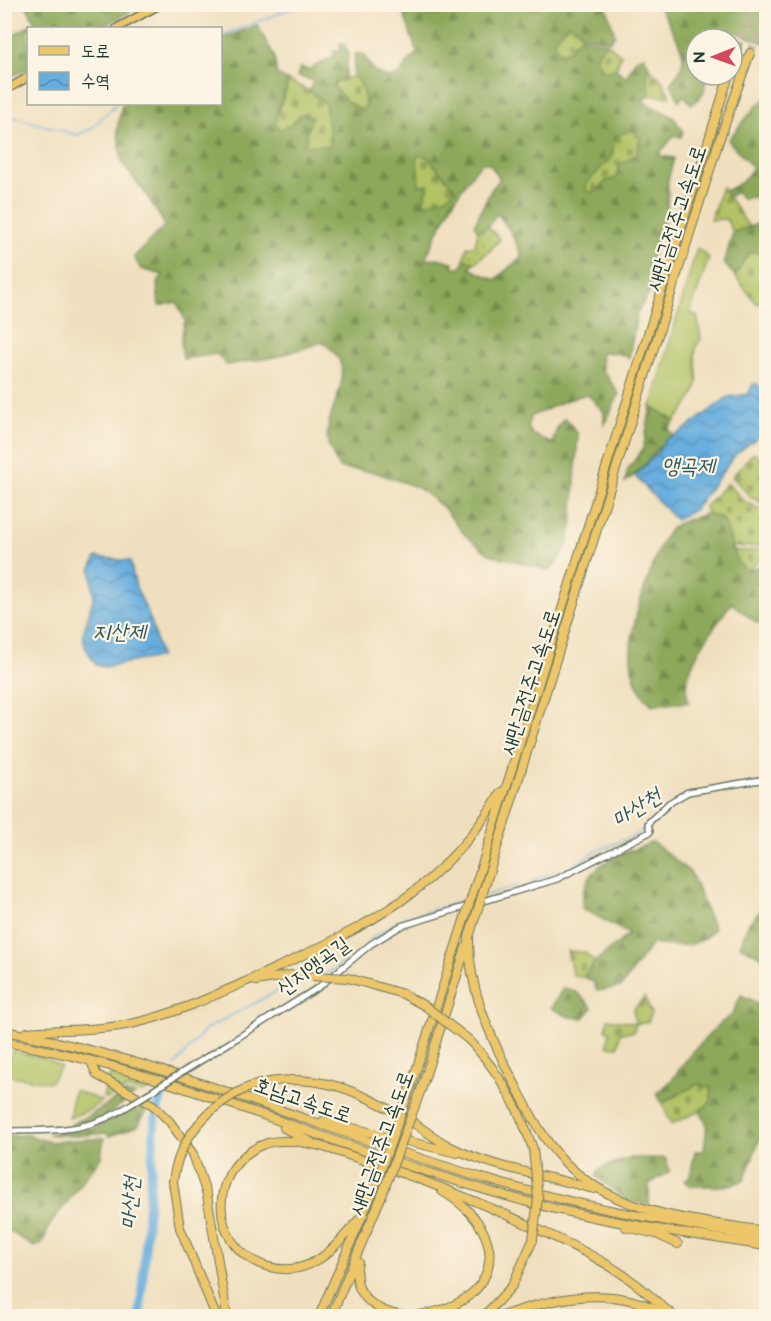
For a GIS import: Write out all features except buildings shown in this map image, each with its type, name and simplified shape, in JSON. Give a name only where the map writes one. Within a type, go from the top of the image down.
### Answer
[{"type":"highway","name":"새만금전주고속도로","points":[[331,1317],[382,1195],[422,1087],[718,144],[750,53]]},
{"type":"highway","name":"새만금전주고속도로","points":[[319,1317],[374,1190],[412,1083],[725,87]]},
{"type":"highway","points":[[16,1033],[92,1030],[138,1022],[180,1009],[234,987],[345,935],[391,909],[441,871],[474,834],[508,781]]},
{"type":"highway","points":[[469,937],[468,963],[478,1001],[500,1056],[523,1099],[560,1157],[578,1174],[607,1193]]},
{"type":"highway","points":[[234,987],[262,979],[292,975],[348,978],[403,994],[426,1006],[469,1040],[484,1056],[519,1109],[532,1149],[538,1191],[533,1240],[512,1286],[484,1317]]},
{"type":"highway","name":"호남고속도로","points":[[4,1031],[111,1055],[524,1190],[611,1210],[766,1239]]},
{"type":"highway","name":"호남고속도로","points":[[4,1042],[107,1066],[187,1089],[424,1171],[558,1210],[766,1246]]},
{"type":"highway","points":[[91,1062],[97,1075],[133,1092],[153,1105],[170,1122],[193,1154],[201,1174],[211,1216],[227,1317]]},
{"type":"highway","points":[[216,1317],[180,1228],[173,1182],[180,1152],[195,1128],[216,1108],[252,1086],[275,1080],[304,1079],[344,1086],[389,1108],[449,1146],[482,1159]]},
{"type":"highway","points":[[279,1111],[482,1159],[607,1193],[673,1216],[766,1231]]},
{"type":"highway","points":[[258,1114],[318,1145]]},
{"type":"highway","points":[[364,1214],[337,1246],[320,1260],[304,1267],[281,1269],[261,1264],[245,1256],[233,1243],[224,1223],[221,1198],[228,1177],[238,1162],[250,1151],[269,1143],[296,1141],[318,1145],[423,1179],[595,1257],[636,1284],[674,1317]]},
{"type":"highway","points":[[363,1240],[356,1271],[361,1294],[377,1309],[408,1317],[440,1312],[468,1298],[487,1276],[489,1267],[486,1240],[471,1215],[447,1194],[423,1179]]},
{"type":"highway","points":[[558,1210],[586,1219],[656,1234],[678,1244]]},
{"type":"highway","points":[[502,1317],[556,1300],[612,1297],[641,1302],[668,1317]]},
{"type":"main road","points":[[119,27],[161,4]]},
{"type":"main road","points":[[4,91],[27,78]]},
{"type":"street","name":"신지앵곡길","points":[[4,1131],[73,1130],[97,1123],[319,987],[371,944],[400,926],[557,879],[650,832],[648,823],[669,803],[688,792],[766,779]]},
{"type":"green space","points":[[26,5],[143,5],[102,27],[27,27],[27,69],[5,79],[5,40],[35,22]]},
{"type":"green space","points":[[392,5],[406,5],[409,8],[420,6],[425,15],[441,15],[453,5],[606,5],[615,35],[610,41],[582,35],[575,27],[569,50],[580,37],[607,43],[598,53],[604,71],[616,69],[626,77],[636,59],[644,56],[650,68],[647,77],[650,95],[642,101],[673,117],[683,131],[681,137],[675,135],[658,155],[674,158],[668,180],[667,215],[653,249],[651,290],[637,313],[629,358],[617,353],[601,352],[602,369],[619,394],[604,426],[604,412],[588,395],[568,400],[531,416],[528,427],[532,434],[552,444],[558,426],[565,418],[578,434],[572,527],[566,547],[551,571],[489,554],[464,534],[443,507],[417,487],[374,472],[339,468],[328,442],[328,429],[340,390],[341,365],[335,353],[322,342],[280,356],[227,365],[217,354],[183,359],[181,342],[185,320],[177,302],[159,306],[157,284],[163,275],[141,269],[134,257],[165,225],[146,194],[122,163],[117,129],[122,105],[222,105],[222,39],[257,25],[274,55],[277,75],[289,81],[277,110],[290,125],[301,114],[312,117],[325,103],[309,91],[314,81],[297,76],[300,67],[308,70],[334,56],[334,51],[341,51],[340,43],[345,45],[348,53],[345,77],[338,80],[334,86],[348,102],[361,110],[367,105],[359,81],[353,77],[355,54],[363,54],[375,72],[389,78],[399,74],[417,52],[403,12]],"holes":[[[615,136],[616,178],[587,183],[612,157]],[[426,156],[455,189],[423,202],[429,185],[419,185]],[[482,163],[489,163],[500,179],[491,190],[474,225],[478,231],[488,227],[497,213],[511,232],[522,256],[495,280],[469,268],[474,263],[464,259],[462,266],[455,269],[453,262],[438,258],[425,260],[450,209]]]},
{"type":"green space","points":[[657,5],[766,5],[766,44],[744,35],[744,27],[684,27],[684,87],[705,87],[704,93],[692,105],[684,95],[679,101],[671,83],[682,65],[683,57],[680,45]]},
{"type":"green space","points":[[568,24],[575,27],[582,35],[569,50],[560,53],[555,45],[556,39]]},
{"type":"green space","points":[[607,43],[621,55],[616,69],[604,71],[597,61],[598,53]]},
{"type":"green space","points":[[650,68],[663,82],[671,97],[650,95],[647,77]]},
{"type":"green space","points":[[353,77],[359,81],[367,105],[361,110],[348,102],[333,86],[338,80]]},
{"type":"green space","points":[[289,81],[309,91],[325,103],[331,146],[303,145],[312,117],[301,114],[290,125],[280,130],[275,122]]},
{"type":"green space","points":[[766,98],[766,203],[758,196],[743,199],[736,192],[728,197],[725,191],[742,182],[753,168],[728,140],[757,105]]},
{"type":"green space","points":[[632,130],[640,139],[636,155],[619,165],[616,178],[606,181],[595,192],[586,192],[587,183],[612,157],[615,136]]},
{"type":"green space","points":[[417,156],[426,156],[455,189],[452,193],[423,203],[429,185],[419,185]]},
{"type":"green space","points":[[722,187],[749,227],[733,232],[726,219],[710,220]]},
{"type":"green space","points":[[766,221],[766,296],[761,283],[765,270],[748,254],[735,276],[724,263],[733,232]]},
{"type":"green space","points":[[488,227],[500,239],[490,251],[474,263],[464,259],[467,247],[475,245],[478,231]]},
{"type":"green space","points":[[697,248],[709,258],[691,310],[693,315],[697,315],[701,339],[695,355],[698,379],[696,390],[675,421],[651,407]]},
{"type":"green space","points":[[756,252],[765,259],[761,283],[766,296],[757,304],[735,276],[748,254]]},
{"type":"green space","points":[[651,407],[675,421],[669,429],[673,436],[662,444],[639,471],[625,482],[628,469],[643,449]]},
{"type":"green space","points":[[756,453],[766,468],[766,504],[752,498],[732,477],[751,455]]},
{"type":"green space","points":[[727,483],[745,502],[766,511],[766,546],[733,547],[724,520],[707,513],[705,507]]},
{"type":"green space","points":[[707,513],[724,520],[738,563],[748,570],[766,564],[766,621],[757,623],[731,603],[707,637],[693,663],[687,689],[689,702],[652,705],[641,692],[634,676],[631,660],[631,643],[638,608],[666,535],[677,524]]},
{"type":"green space","points":[[766,550],[766,554],[748,570],[738,563],[734,551]]},
{"type":"green space","points":[[653,842],[691,873],[714,929],[701,940],[686,945],[652,944],[621,987],[597,991],[593,981],[583,977],[597,960],[629,934],[582,908],[588,880],[604,863]]},
{"type":"green space","points":[[766,905],[766,959],[740,946],[748,924]]},
{"type":"green space","points":[[567,951],[584,952],[595,962],[583,977],[573,976]]},
{"type":"green space","points":[[563,988],[576,992],[592,1008],[584,1018],[569,1017],[551,1008]]},
{"type":"green space","points":[[741,995],[766,1007],[766,1135],[759,1141],[744,1180],[724,1186],[690,1186],[684,1181],[690,1176],[695,1151],[704,1151],[707,1125],[700,1111],[711,1101],[698,1084],[662,1103],[657,1094],[672,1080],[689,1056],[719,1024],[732,1015]]},
{"type":"green space","points":[[645,997],[651,1013],[648,1022],[636,1024],[633,1032],[620,1033],[618,1047],[607,1046],[610,1032],[606,1030],[608,1019],[636,1023],[633,1010]]},
{"type":"green space","points":[[12,1051],[46,1058],[61,1067],[50,1082],[11,1076],[8,1067]]},
{"type":"green space","points":[[110,1074],[152,1087],[143,1093],[126,1089],[106,1099],[103,1097]]},
{"type":"green space","points":[[698,1084],[711,1088],[711,1101],[700,1111],[671,1124],[662,1103]]},
{"type":"green space","points":[[74,1090],[102,1101],[91,1109],[69,1118]]},
{"type":"green space","points":[[125,1093],[135,1095],[104,1117],[70,1125],[94,1113]]},
{"type":"green space","points":[[146,1100],[147,1110],[138,1126],[109,1136],[107,1133],[72,1136],[48,1134],[97,1127]]},
{"type":"green space","points":[[28,1135],[49,1142],[104,1138],[101,1157],[50,1225],[42,1244],[34,1247],[5,1228],[5,1136]]},
{"type":"green space","points":[[629,1158],[665,1158],[670,1171],[649,1184],[649,1205],[626,1200],[596,1176],[599,1169]]},
{"type":"water","name":"앵곡제","points":[[753,384],[758,384],[766,399],[766,431],[736,454],[694,510],[676,520],[635,476],[658,452],[665,440],[681,432],[728,397],[748,394]]},
{"type":"water","name":"지산제","points":[[96,557],[130,561],[136,587],[152,623],[160,657],[104,667],[96,665],[85,647],[83,634],[94,596],[91,569]]},
{"type":"waterway","points":[[222,35],[303,4]]},
{"type":"waterway","points":[[4,114],[77,135],[91,129],[115,105]]},
{"type":"waterway","name":"마산천","points":[[531,881],[567,870],[598,850],[635,836],[683,800],[707,792],[766,782]]},
{"type":"waterway","name":"마산천","points":[[486,895],[517,886]]},
{"type":"waterway","name":"마산천","points":[[371,939],[402,919],[467,900]]},
{"type":"waterway","name":"마산천","points":[[324,974],[336,969],[347,957]]},
{"type":"waterway","name":"마산천","points":[[175,1065],[206,1029],[281,989],[311,979]]},
{"type":"waterway","name":"마산천","points":[[140,1316],[155,1120],[162,1094]]},
{"type":"tunnel","points":[[744,30],[754,4]]},
{"type":"tunnel","points":[[750,53],[766,13]]}]
